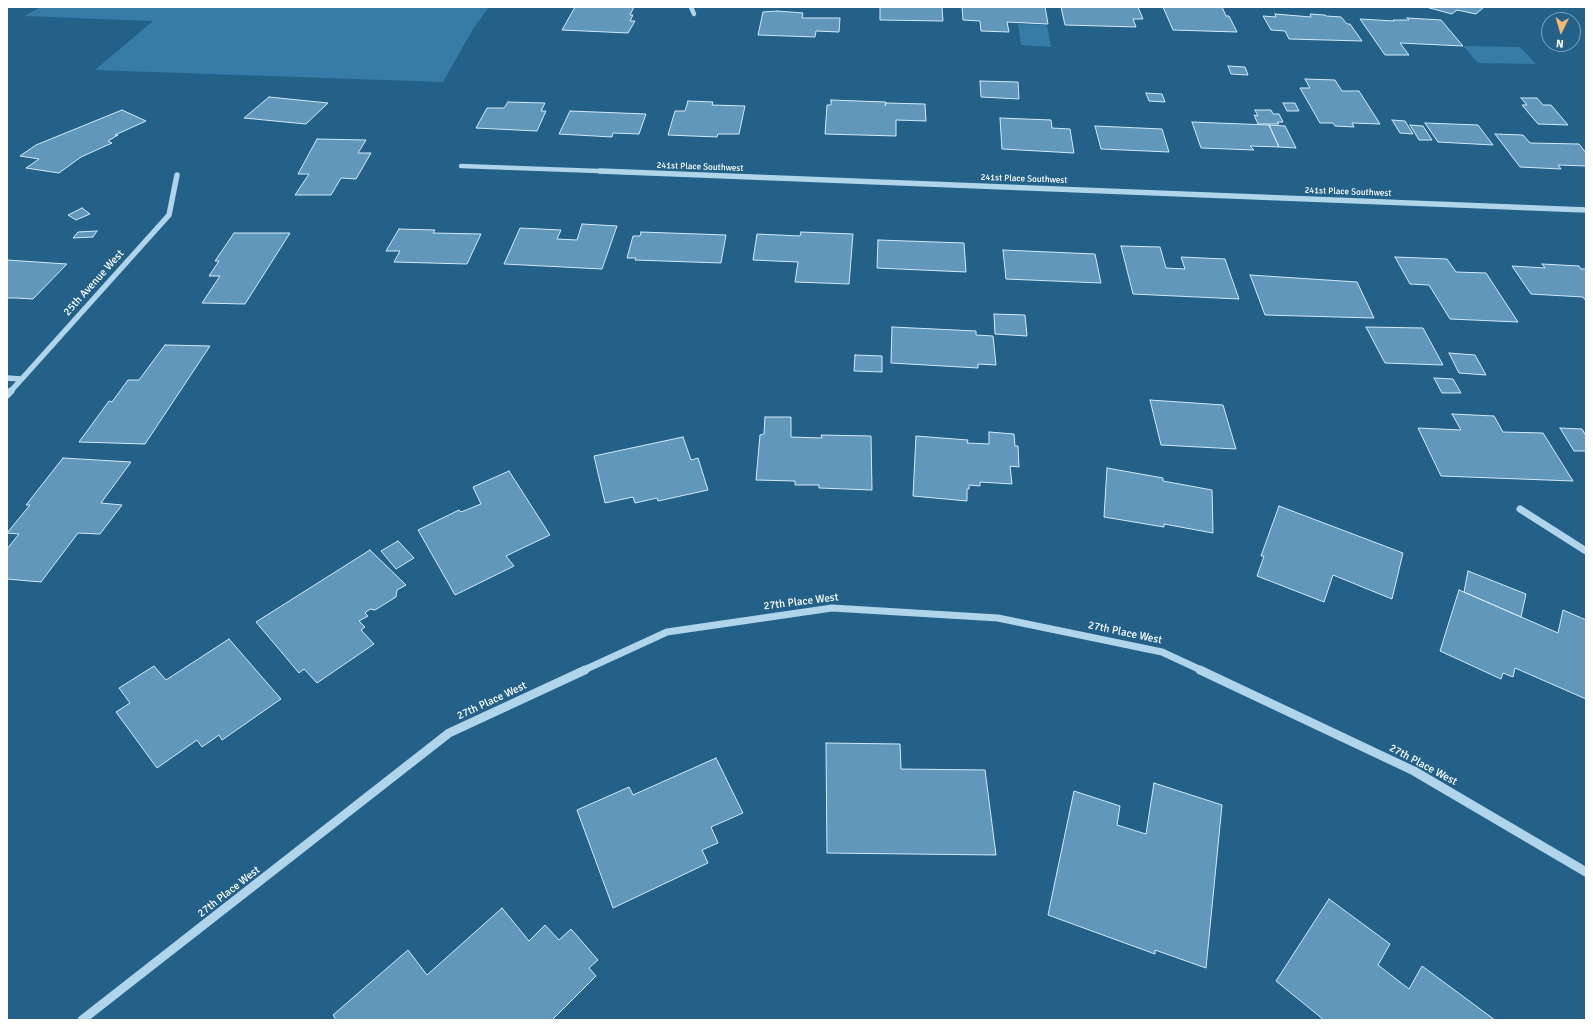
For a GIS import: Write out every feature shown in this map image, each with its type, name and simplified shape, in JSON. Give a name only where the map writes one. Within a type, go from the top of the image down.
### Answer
[{"type":"street","points":[[691,7],[694,14]]},
{"type":"street","name":"241st Place Southwest","points":[[461,166],[1586,210]]},
{"type":"street","name":"25th Avenue West","points":[[7,395],[169,215],[177,175]]},
{"type":"street","points":[[7,378],[22,378]]},
{"type":"street","points":[[1520,509],[1586,551]]},
{"type":"street","name":"27th Place West","points":[[82,1020],[449,733],[667,632],[832,608],[998,618],[1162,652],[1414,771],[1586,872]]},
{"type":"shaded area","points":[[41,7],[489,7],[473,29],[443,82],[95,70],[153,21],[24,16]]},
{"type":"shaded area","points":[[1018,24],[1047,25],[1051,47],[1021,45]]},
{"type":"shaded area","points":[[1463,46],[1520,47],[1536,64],[1478,63]]},
{"type":"building","points":[[575,7],[634,7],[630,15],[633,15],[630,21],[635,21],[628,33],[562,30]]},
{"type":"building","points":[[880,7],[942,7],[943,21],[880,20]]},
{"type":"building","points":[[962,7],[1045,7],[1048,24],[1007,22],[1009,32],[981,31],[980,21],[963,20]]},
{"type":"building","points":[[1061,7],[1138,7],[1143,19],[1133,19],[1136,27],[1065,25]]},
{"type":"building","points":[[1163,7],[1222,7],[1226,16],[1229,16],[1237,32],[1173,30]]},
{"type":"building","points":[[1426,7],[1484,7],[1476,14],[1457,10],[1452,14]]},
{"type":"building","points":[[777,11],[803,13],[802,18],[840,18],[839,32],[816,31],[815,37],[758,35],[763,12]]},
{"type":"building","points":[[1275,14],[1311,17],[1310,14],[1341,17],[1347,24],[1350,24],[1362,41],[1289,39],[1285,31],[1271,30],[1263,16],[1276,17]]},
{"type":"building","points":[[1407,18],[1441,20],[1463,46],[1400,43],[1409,55],[1385,55],[1360,19],[1394,21],[1393,20],[1409,20]]},
{"type":"building","points":[[1228,66],[1245,67],[1248,75],[1231,74]]},
{"type":"building","points":[[1305,79],[1335,80],[1342,91],[1359,91],[1380,124],[1352,123],[1354,127],[1335,126],[1333,123],[1320,123],[1300,88],[1310,88]]},
{"type":"building","points":[[980,81],[1018,82],[1019,99],[981,97]]},
{"type":"building","points":[[1146,93],[1162,94],[1165,102],[1149,101]]},
{"type":"building","points":[[269,97],[328,103],[306,124],[244,118]]},
{"type":"building","points":[[1521,98],[1537,98],[1543,105],[1551,105],[1568,125],[1538,124],[1522,105],[1527,105]]},
{"type":"building","points":[[831,100],[886,102],[885,106],[886,103],[925,104],[926,121],[896,120],[896,136],[825,134],[827,105],[831,105]]},
{"type":"building","points":[[688,101],[713,102],[712,105],[745,106],[739,134],[718,134],[717,137],[668,135],[675,111],[685,111]]},
{"type":"building","points":[[508,102],[545,103],[541,111],[546,111],[537,131],[476,128],[487,108],[504,108]]},
{"type":"building","points":[[1283,103],[1295,103],[1299,111],[1287,111]]},
{"type":"building","points":[[122,110],[146,121],[115,135],[118,135],[108,141],[112,143],[81,157],[59,173],[26,168],[39,159],[20,156],[36,145]]},
{"type":"building","points":[[1255,110],[1271,110],[1273,114],[1279,114],[1283,122],[1277,122],[1279,124],[1258,124],[1254,115],[1258,116]]},
{"type":"building","points":[[570,111],[646,114],[639,134],[613,133],[612,137],[559,134]]},
{"type":"building","points":[[1000,118],[1051,120],[1052,128],[1070,129],[1074,153],[1002,149]]},
{"type":"building","points":[[1392,120],[1405,121],[1413,134],[1400,133]]},
{"type":"building","points":[[1192,122],[1269,125],[1279,147],[1250,146],[1254,150],[1201,148]]},
{"type":"building","points":[[1425,123],[1478,125],[1493,145],[1438,142]]},
{"type":"building","points":[[1269,125],[1285,126],[1296,148],[1279,147]]},
{"type":"building","points":[[1410,125],[1423,126],[1432,140],[1419,140]]},
{"type":"building","points":[[1095,126],[1162,129],[1169,152],[1101,149]]},
{"type":"building","points":[[1495,134],[1523,135],[1530,143],[1579,144],[1586,153],[1586,166],[1558,165],[1561,169],[1520,167]]},
{"type":"building","points":[[317,139],[366,140],[358,153],[371,153],[356,179],[341,178],[331,195],[295,195],[309,174],[298,174]]},
{"type":"building","points":[[82,208],[90,214],[76,220],[68,215]]},
{"type":"building","points":[[582,224],[617,226],[602,269],[504,264],[520,228],[561,230],[557,239],[577,240]]},
{"type":"building","points":[[399,229],[435,230],[433,233],[481,234],[467,264],[394,262],[400,251],[386,251]]},
{"type":"building","points":[[97,231],[93,237],[73,238],[78,232]]},
{"type":"building","points":[[641,232],[726,235],[721,263],[635,260],[636,258],[627,258],[633,236],[640,236]]},
{"type":"building","points":[[801,232],[853,234],[849,284],[795,282],[798,262],[753,260],[757,234],[800,236]]},
{"type":"building","points":[[234,233],[290,233],[245,304],[202,303],[220,276],[209,276],[219,261],[215,261]]},
{"type":"building","points":[[878,240],[964,243],[966,272],[877,268]]},
{"type":"building","points":[[1121,246],[1160,247],[1166,268],[1185,269],[1181,257],[1225,259],[1239,299],[1133,294]]},
{"type":"building","points":[[1003,250],[1095,254],[1101,283],[1006,279]]},
{"type":"building","points":[[1395,257],[1447,259],[1456,272],[1486,273],[1518,322],[1450,319],[1429,285],[1410,284]]},
{"type":"building","points":[[7,260],[67,264],[33,299],[7,298]]},
{"type":"building","points":[[1542,264],[1579,266],[1581,269],[1586,269],[1586,301],[1583,297],[1531,294],[1512,266],[1545,268]]},
{"type":"building","points":[[1250,275],[1357,282],[1374,318],[1265,315]]},
{"type":"building","points":[[994,314],[1025,315],[1027,336],[995,334]]},
{"type":"building","points":[[892,327],[976,331],[976,335],[993,336],[996,365],[978,364],[978,368],[891,363]]},
{"type":"building","points":[[1366,327],[1423,328],[1443,365],[1385,363]]},
{"type":"building","points":[[165,345],[210,346],[145,444],[79,442],[109,401],[112,402],[128,380],[139,380]]},
{"type":"building","points":[[1449,353],[1475,355],[1486,375],[1459,373]]},
{"type":"building","points":[[855,355],[882,356],[882,372],[854,371]]},
{"type":"building","points":[[1434,378],[1453,379],[1461,393],[1442,393]]},
{"type":"building","points":[[1150,400],[1223,405],[1236,449],[1161,445]]},
{"type":"building","points":[[1452,414],[1494,416],[1503,432],[1543,433],[1573,481],[1441,476],[1418,428],[1461,430]]},
{"type":"building","points":[[765,417],[791,417],[791,437],[822,438],[821,435],[871,436],[872,490],[819,488],[819,485],[795,485],[795,481],[756,480],[760,435],[764,434]]},
{"type":"building","points":[[1560,428],[1582,429],[1586,436],[1586,451],[1574,451]]},
{"type":"building","points":[[989,432],[1014,434],[1015,446],[1018,446],[1019,467],[1010,466],[1012,484],[980,482],[980,486],[969,485],[969,489],[967,489],[967,501],[913,496],[916,436],[968,440],[967,443],[989,444]]},
{"type":"building","points":[[683,437],[691,460],[698,458],[708,490],[658,501],[657,498],[635,503],[633,497],[605,503],[594,456]]},
{"type":"building","points":[[63,458],[131,462],[101,503],[122,505],[100,534],[78,533],[41,582],[7,579],[7,549],[19,534],[7,533],[30,505],[26,505]]},
{"type":"building","points":[[1107,468],[1163,478],[1163,481],[1212,490],[1213,533],[1164,524],[1164,527],[1104,517]]},
{"type":"building","points":[[509,471],[550,535],[506,556],[514,566],[455,595],[418,530],[459,510],[461,512],[481,504],[473,487]]},
{"type":"building","points":[[1279,506],[1403,553],[1392,599],[1333,575],[1324,602],[1257,576],[1264,556],[1261,556]]},
{"type":"building","points":[[398,541],[414,558],[396,569],[381,551]]},
{"type":"building","points":[[370,550],[406,585],[397,590],[396,597],[375,610],[370,609],[365,613],[368,616],[359,621],[365,627],[361,630],[374,644],[317,683],[304,669],[299,673],[256,622]]},
{"type":"building","points":[[1468,571],[1526,594],[1521,617],[1464,592]]},
{"type":"building","points":[[1459,590],[1558,633],[1563,610],[1586,620],[1586,699],[1515,668],[1513,677],[1503,673],[1501,679],[1440,651]]},
{"type":"building","points":[[229,639],[281,699],[222,740],[219,735],[202,747],[197,740],[157,768],[116,712],[130,703],[119,688],[154,666],[166,680]]},
{"type":"building","points":[[826,743],[900,744],[901,769],[985,770],[996,855],[827,853]]},
{"type":"building","points":[[716,758],[743,813],[711,827],[718,843],[702,850],[708,863],[613,908],[577,810],[629,787],[633,795]]},
{"type":"building","points":[[1154,783],[1222,805],[1206,968],[1155,950],[1155,954],[1048,915],[1074,791],[1120,806],[1117,825],[1146,834]]},
{"type":"building","points":[[1329,899],[1390,944],[1378,965],[1409,989],[1422,966],[1495,1020],[1324,1020],[1276,981]]},
{"type":"building","points":[[502,908],[529,941],[545,925],[559,940],[571,929],[598,960],[589,968],[596,976],[552,1020],[336,1020],[333,1015],[408,950],[427,975]]}]
